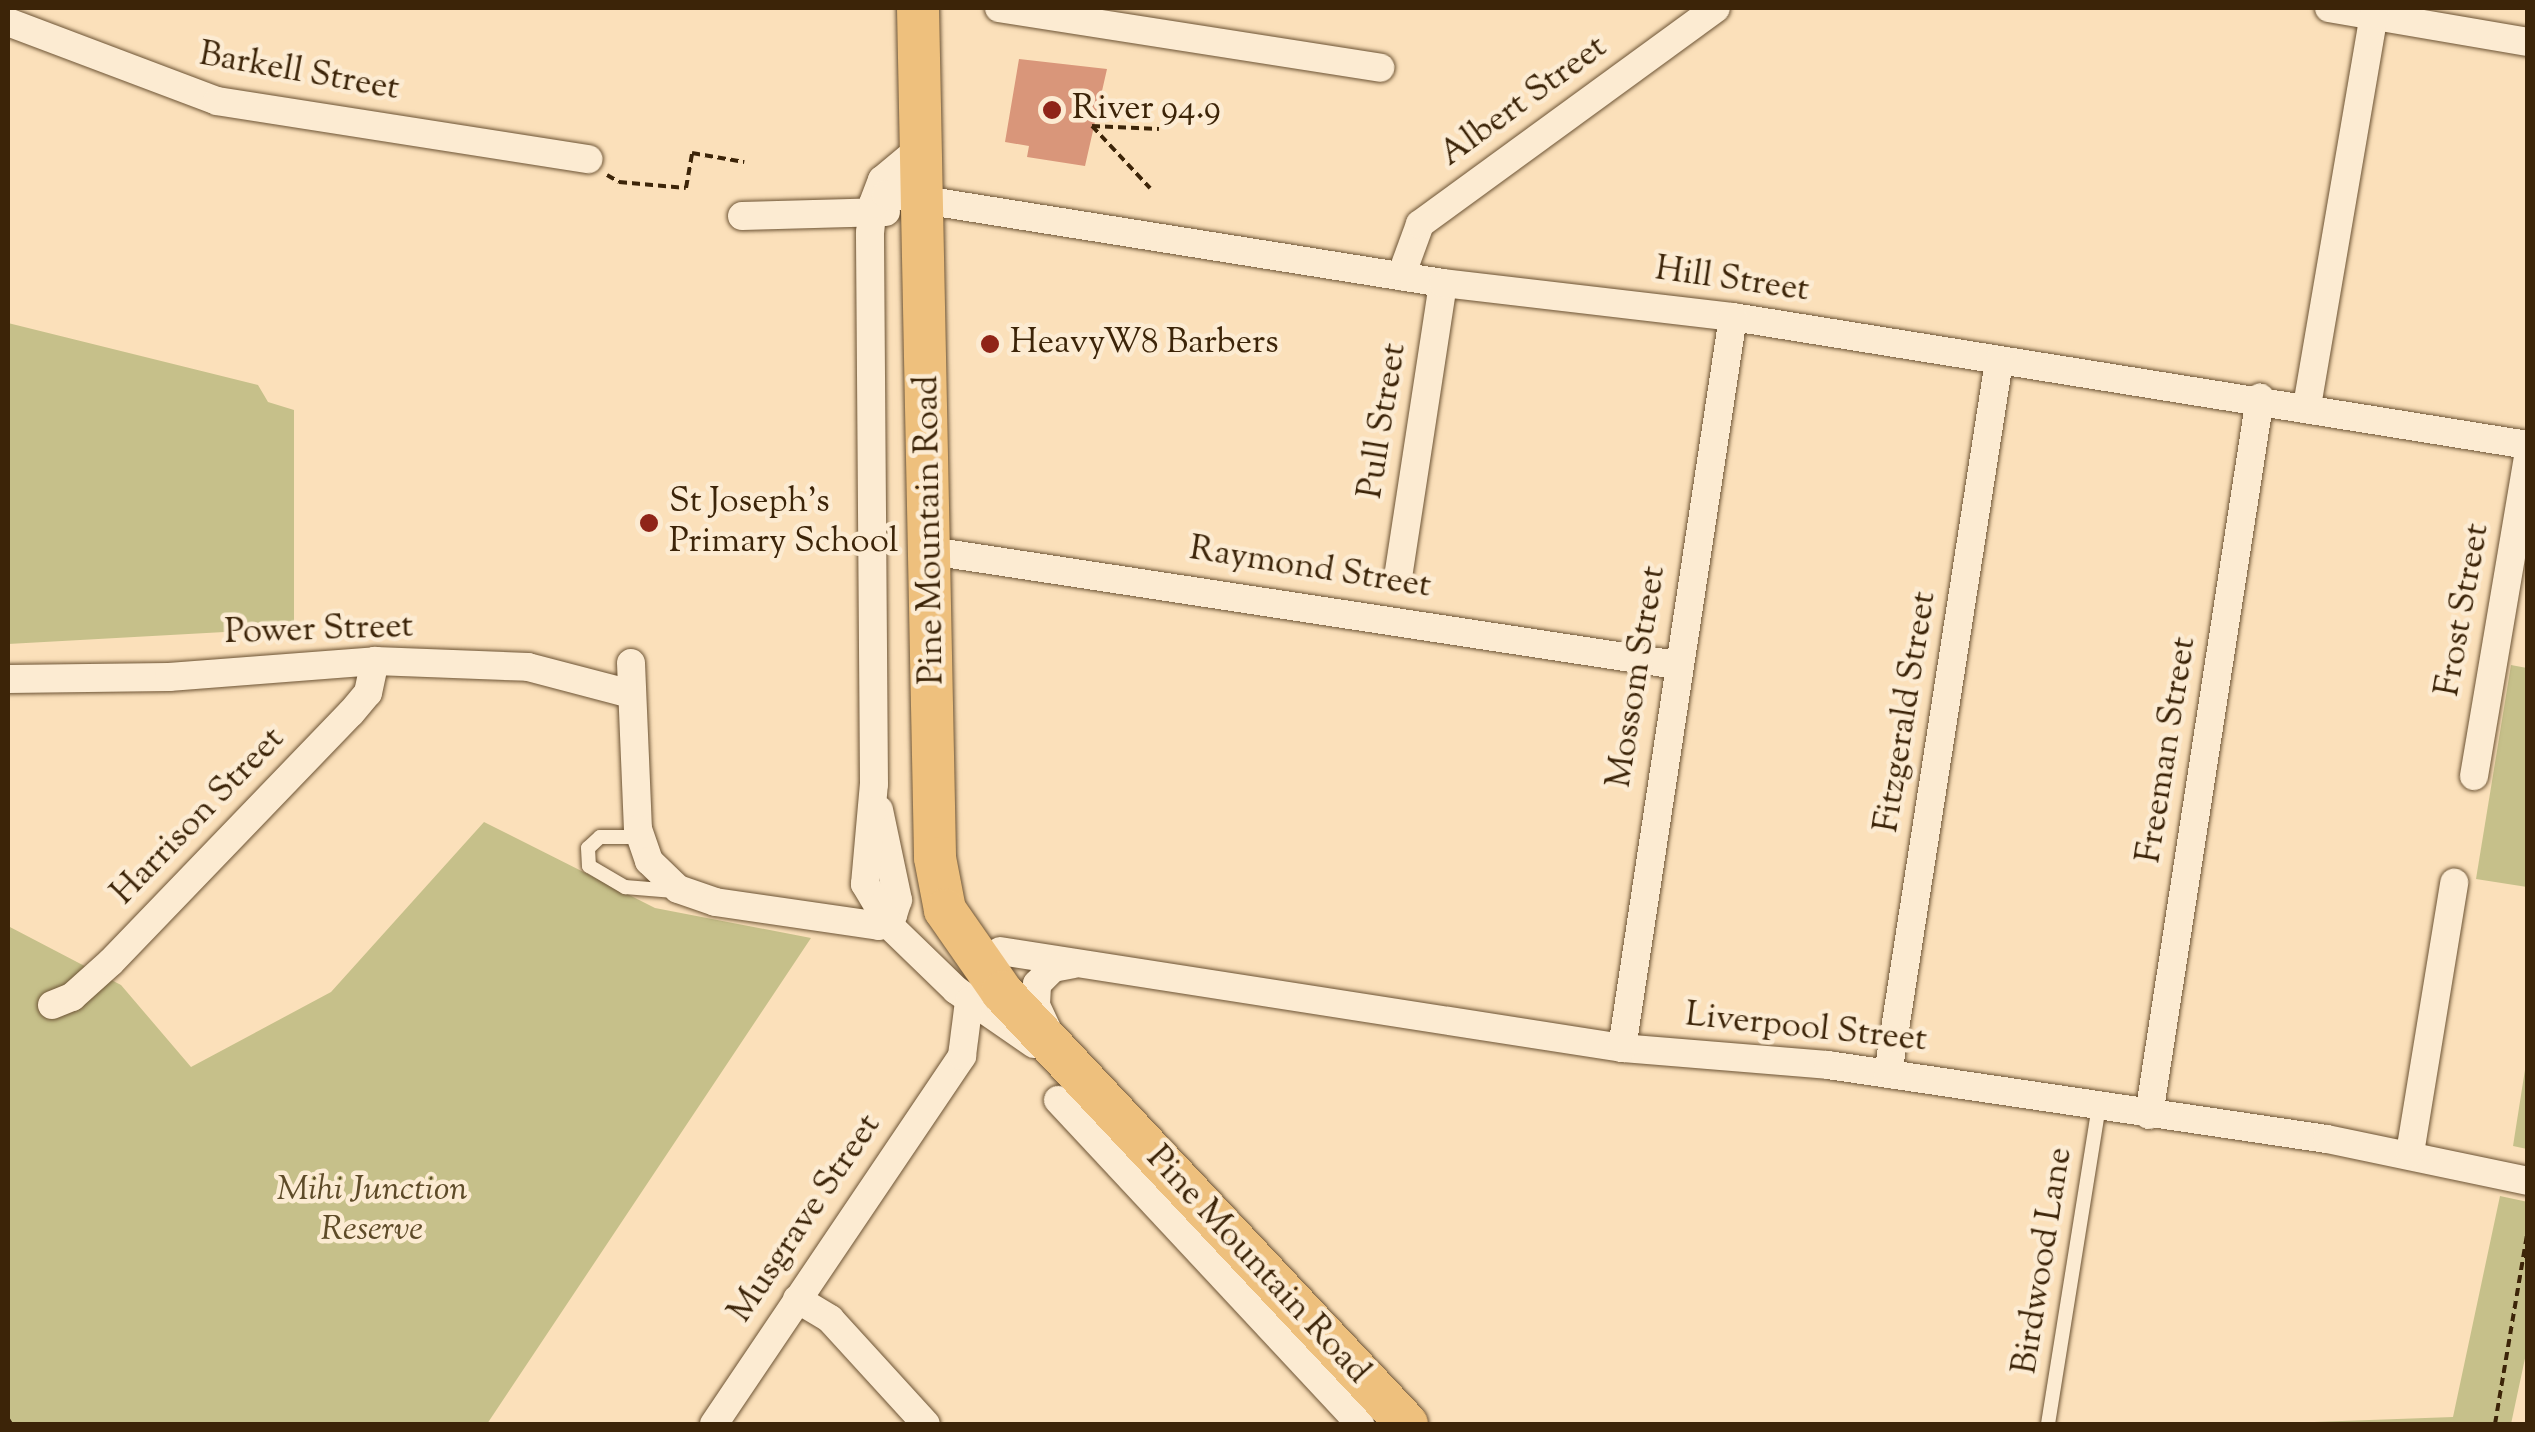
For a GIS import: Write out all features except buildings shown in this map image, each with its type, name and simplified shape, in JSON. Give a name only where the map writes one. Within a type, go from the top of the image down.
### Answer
[{"type":"main road","name":"Pine Mountain Road","points":[[918,8],[924,144],[935,858],[945,910],[964,945],[1062,1081],[1407,1424]]},
{"type":"street","points":[[999,8],[1380,68]]},
{"type":"street","name":"Albert Street","points":[[1401,276],[1420,224],[1716,8]]},
{"type":"street","points":[[2330,8],[2528,42]]},
{"type":"street","points":[[2307,406],[2374,14]]},
{"type":"street","name":"Barkell Street","points":[[8,22],[216,102],[588,159]]},
{"type":"street","points":[[872,210],[882,180],[924,144]]},
{"type":"street","points":[[872,210],[878,198],[900,192],[925,202]]},
{"type":"street","name":"Hill Street","points":[[925,202],[1143,231],[1443,284],[1733,317],[1999,361],[2260,398],[2528,445]]},
{"type":"street","points":[[742,216],[872,210]]},
{"type":"street","name":"Pine Mountain Road","points":[[872,210],[873,870],[898,903],[886,921],[969,1001],[1024,1038],[1360,1424]]},
{"type":"street","name":"Pull Street","points":[[1399,571],[1443,284]]},
{"type":"street","name":"Mossom Street","points":[[1622,1048],[1733,317]]},
{"type":"street","name":"Fitzgerald Street","points":[[1888,1074],[1999,361]]},
{"type":"street","name":"Freeman Street","points":[[2149,1114],[2260,398]]},
{"type":"street","name":"Frost Street","points":[[2474,776],[2528,456]]},
{"type":"street","name":"Raymond Street","points":[[932,551],[1677,666]]},
{"type":"street","name":"Power Street","points":[[8,679],[169,677],[376,661],[528,667],[630,694]]},
{"type":"street","name":"Harrison Street","points":[[52,1005],[72,997],[111,962],[350,713],[368,693],[376,661]]},
{"type":"street","points":[[631,663],[639,837],[653,868],[684,893],[870,928],[886,921]]},
{"type":"street","points":[[820,917],[853,902],[873,870],[935,858]]},
{"type":"street","points":[[2410,1153],[2454,883]]},
{"type":"street","name":"Liverpool Street","points":[[1000,951],[1622,1048],[1888,1074],[2410,1153],[2528,1182]]},
{"type":"street","points":[[1062,1081],[1035,995],[1046,972],[1074,964]]},
{"type":"street","name":"Musgrave Street","points":[[714,1424],[962,1056],[969,1001]]},
{"type":"street","points":[[962,1056],[997,1038],[1024,1038]]},
{"type":"street","points":[[796,1299],[830,1318],[926,1424]]},
{"type":"lane","points":[[639,837],[600,836],[587,851],[590,868],[625,886],[684,893]]},
{"type":"lane","name":"Birdwood Lane","points":[[2048,1424],[2099,1106]]},
{"type":"path","points":[[1150,188],[1092,126],[1159,129]]},
{"type":"path","points":[[618,182],[686,188],[692,152],[744,162]]},
{"type":"path","points":[[2495,1424],[2528,1230]]},
{"type":"green space","points":[[8,323],[258,385],[268,402],[294,410],[294,628],[8,644]]},
{"type":"green space","points":[[2511,665],[2527,668],[2527,887],[2476,879]]},
{"type":"green space","name":"Mihi Junction Reserve","points":[[484,822],[655,908],[811,938],[487,1424],[8,1424],[8,926],[121,985],[191,1067],[331,992]]},
{"type":"green space","points":[[2527,1057],[2527,1149],[2513,1146]]},
{"type":"green space","points":[[2500,1196],[2528,1202],[2527,1349],[2511,1424],[2255,1424],[2453,1417]]},
{"type":"place","name":"River 94.9","points":[[1052,110]]},
{"type":"place","name":"HeavyW8 Barbers","points":[[990,344]]},
{"type":"place","name":"St Joseph's Primary School","points":[[649,523]]}]
